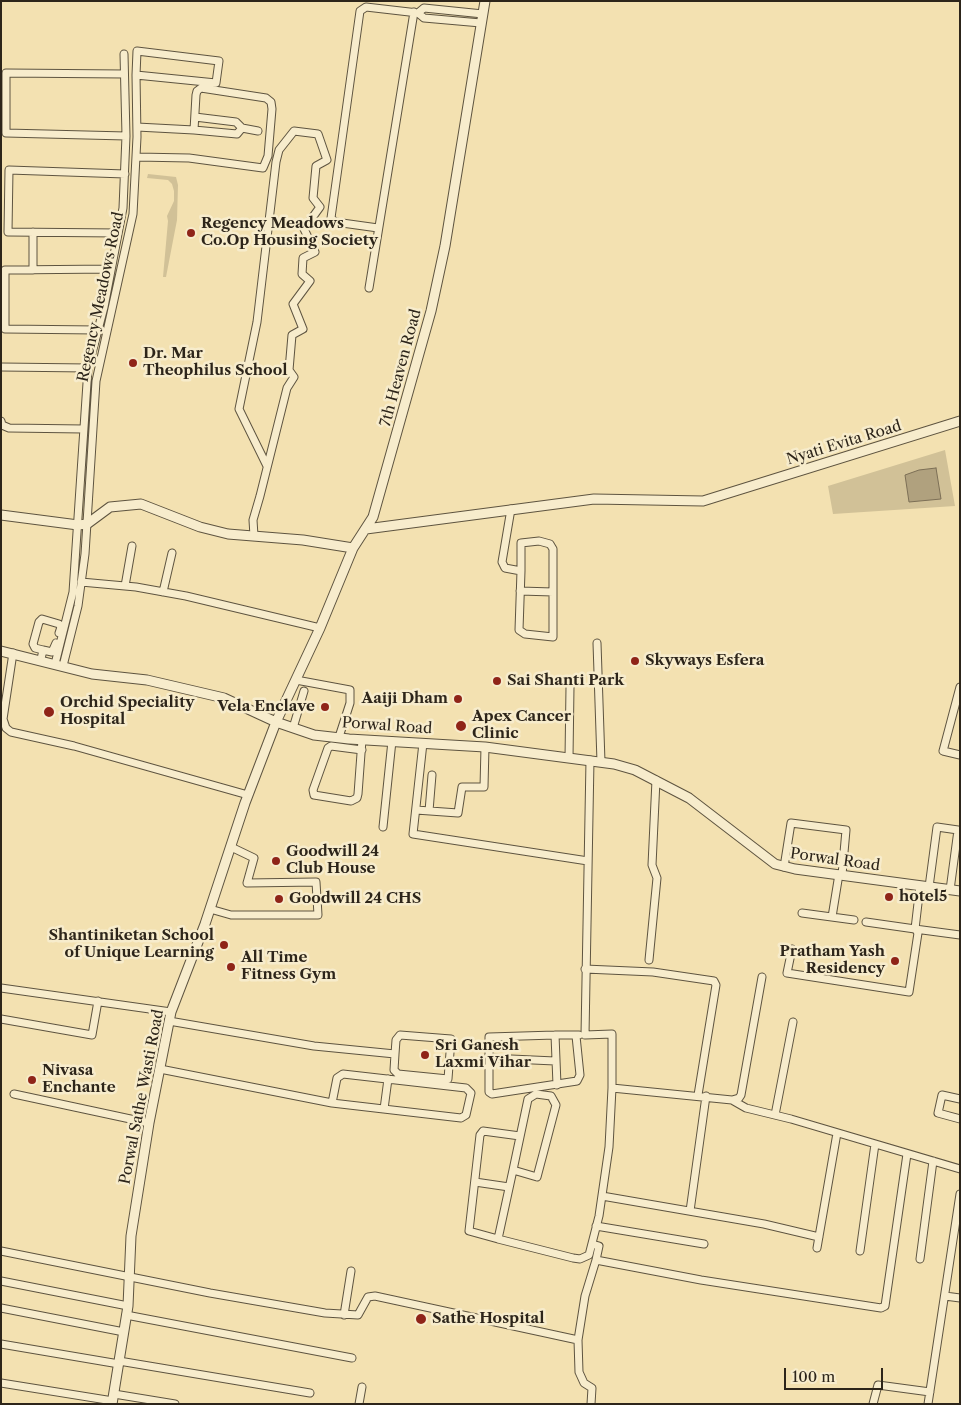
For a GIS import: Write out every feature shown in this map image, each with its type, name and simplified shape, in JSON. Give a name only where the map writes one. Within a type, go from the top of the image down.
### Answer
[{"type":"street","name":"7th Heaven Road","points":[[276,722],[320,628],[353,548],[373,517],[431,311],[445,246],[486,1]]},
{"type":"street","points":[[378,228],[336,222],[330,218],[360,11],[366,7],[416,12],[424,8],[482,18]]},
{"type":"street","points":[[369,288],[416,12]]},
{"type":"street","name":"Regency Meadows Road","points":[[59,665],[78,606],[81,582],[82,524],[96,381],[133,214],[137,157],[136,75],[137,51],[219,61],[216,84],[136,75]]},
{"type":"street","points":[[59,665],[73,592],[82,524],[83,429],[88,368],[123,208],[126,136],[124,54]]},
{"type":"street","points":[[124,74],[6,73],[4,133],[126,136]]},
{"type":"street","points":[[137,157],[189,158],[263,168],[266,165],[272,116],[271,102],[266,98],[201,88],[197,91],[196,95],[194,130]]},
{"type":"street","points":[[195,117],[236,122],[242,128],[258,131]]},
{"type":"street","points":[[137,127],[237,134],[242,128]]},
{"type":"street","points":[[254,536],[252,520],[267,466],[287,388],[294,377],[289,370],[292,335],[303,329],[293,304],[310,281],[302,274],[303,258],[315,252],[304,229],[320,207],[313,198],[316,166],[327,160],[318,134],[294,131],[279,150],[276,162],[257,322],[239,409],[267,466]]},
{"type":"street","points":[[118,234],[8,232],[9,170],[125,174]]},
{"type":"street","points":[[33,232],[33,270]]},
{"type":"street","points":[[97,330],[5,329],[5,270],[111,269]]},
{"type":"street","points":[[1,368],[88,368]]},
{"type":"street","points":[[1,421],[2,425],[9,428],[83,429]]},
{"type":"street","name":"Nyati Evita Road","points":[[366,529],[594,498],[691,502],[718,497],[960,421]]},
{"type":"street","points":[[1,515],[82,524],[110,507],[141,504],[200,527],[254,536],[303,540],[353,548]]},
{"type":"street","points":[[512,509],[502,562],[505,568],[521,571]]},
{"type":"street","points":[[539,541],[550,544],[552,549],[553,637],[521,633],[521,571],[521,543],[539,541]]},
{"type":"street","points":[[125,586],[132,546]]},
{"type":"street","points":[[163,592],[172,553]]},
{"type":"street","points":[[81,582],[163,592],[249,609],[320,628]]},
{"type":"street","points":[[520,591],[553,592]]},
{"type":"street","points":[[42,619],[59,624],[61,627],[54,650],[42,655],[33,644],[39,622],[42,619]]},
{"type":"street","points":[[597,644],[601,762]]},
{"type":"street","name":"Porwal Road","points":[[1,651],[42,655],[59,665],[92,674],[147,680],[224,698],[276,722],[314,734],[362,740],[485,747],[590,760],[635,770],[705,807],[770,861],[784,867],[954,890]]},
{"type":"street","points":[[13,653],[3,719],[6,728],[11,732],[74,746],[248,795]]},
{"type":"street","points":[[296,680],[350,690],[350,703],[339,737]]},
{"type":"street","points":[[569,758],[570,686]]},
{"type":"street","points":[[960,687],[943,751],[960,755]]},
{"type":"street","points":[[294,728],[304,691]]},
{"type":"street","name":"Porwal Sathe Wasti Road","points":[[113,1400],[127,1310],[131,1236],[149,1122],[171,1012],[210,909],[248,795],[276,722]]},
{"type":"street","points":[[950,724],[960,726]]},
{"type":"street","points":[[362,740],[362,750],[357,798],[351,801],[314,796],[312,790],[328,748],[331,746],[362,750]]},
{"type":"street","points":[[383,827],[392,741]]},
{"type":"street","points":[[423,743],[414,834],[588,860]]},
{"type":"street","points":[[416,810],[458,813],[462,787],[484,787],[485,747]]},
{"type":"street","points":[[585,1035],[590,760]]},
{"type":"street","points":[[429,812],[432,775]]},
{"type":"street","points":[[649,960],[657,878],[652,864],[656,780]]},
{"type":"street","points":[[784,867],[791,823],[846,830],[832,917]]},
{"type":"street","points":[[792,949],[787,973],[909,992],[918,933],[915,929],[937,827],[958,830],[954,890]]},
{"type":"street","points":[[954,890],[960,837]]},
{"type":"street","points":[[210,909],[231,915],[318,915],[316,882],[247,883],[254,858],[231,847]]},
{"type":"street","points":[[802,914],[854,920]]},
{"type":"street","points":[[866,922],[960,935]]},
{"type":"street","points":[[585,969],[653,972],[714,981],[716,985],[690,1211]]},
{"type":"street","points":[[732,1100],[739,1098],[741,1095],[762,977]]},
{"type":"street","points":[[1,988],[171,1012]]},
{"type":"street","points":[[1,1019],[92,1034],[98,1001]]},
{"type":"street","points":[[169,1022],[314,1046],[395,1054]]},
{"type":"street","points":[[775,1115],[793,1022]]},
{"type":"street","points":[[520,1136],[481,1132],[470,1231],[580,1259],[589,1255],[602,1196],[609,1147],[612,1034],[489,1037],[488,1088],[492,1094],[579,1080],[576,1036]]},
{"type":"street","points":[[400,1035],[451,1039],[448,1079],[398,1074],[394,1070],[395,1054],[396,1040],[400,1035]]},
{"type":"street","points":[[555,1035],[557,1085]]},
{"type":"street","points":[[489,1058],[555,1061]]},
{"type":"street","points":[[160,1068],[332,1103],[462,1118],[466,1115],[471,1096],[469,1089],[466,1088],[339,1075],[332,1103]]},
{"type":"street","points":[[384,1109],[388,1079]]},
{"type":"street","points":[[612,1088],[732,1100],[746,1108],[960,1169]]},
{"type":"street","points":[[14,1094],[149,1122]]},
{"type":"street","points":[[498,1239],[520,1136],[530,1097],[536,1094],[554,1098],[556,1105],[536,1177],[513,1170]]},
{"type":"street","points":[[960,1099],[942,1095],[938,1113],[960,1119]]},
{"type":"street","points":[[817,1248],[837,1133]]},
{"type":"street","points":[[860,1251],[875,1144]]},
{"type":"street","points":[[596,1260],[701,1280],[881,1308],[885,1306],[907,1154]]},
{"type":"street","points":[[920,1259],[933,1161]]},
{"type":"street","points":[[474,1182],[509,1187]]},
{"type":"street","points":[[928,1404],[960,1194]]},
{"type":"street","points":[[602,1196],[690,1211],[819,1237]]},
{"type":"street","points":[[596,1226],[704,1244]]},
{"type":"street","points":[[591,1404],[592,1388],[584,1383],[579,1372],[578,1340],[586,1296],[599,1246],[592,1244]]},
{"type":"street","points":[[1,1251],[246,1300],[344,1315],[358,1315],[368,1298],[375,1296],[578,1340]]},
{"type":"street","points":[[344,1315],[351,1271]]},
{"type":"street","points":[[1,1280],[127,1310],[352,1358]]},
{"type":"street","points":[[945,1296],[960,1298]]},
{"type":"street","points":[[1,1308],[124,1332]]},
{"type":"street","points":[[1,1344],[310,1393]]},
{"type":"street","points":[[1,1383],[113,1400],[175,1404]]},
{"type":"street","points":[[873,1404],[878,1385],[930,1392]]},
{"type":"street","points":[[359,1404],[362,1388]]},
{"type":"shaded area","points":[[148,174],[176,177],[178,185],[177,220],[166,277],[163,277],[167,216],[174,201],[174,191],[172,184],[168,180],[147,178]]},
{"type":"shaded area","points":[[945,450],[955,506],[833,514],[828,486]]},
{"type":"shaded area","points":[[936,468],[941,499],[909,502],[905,475],[919,470]]},
{"type":"place","name":"Regency Meadows Co.Op Housing Society","points":[[191,233]]},
{"type":"place","name":"Dr. Mar Theophilus School","points":[[133,363]]},
{"type":"place","name":"Skyways Esfera","points":[[635,661]]},
{"type":"place","name":"Sai Shanti Park","points":[[497,681]]},
{"type":"place","name":"Aaiji Dham","points":[[458,699]]},
{"type":"place","name":"Vela Enclave","points":[[325,707]]},
{"type":"place","name":"Orchid Speciality Hospital","points":[[49,712]]},
{"type":"place","name":"Apex Cancer Clinic","points":[[461,726]]},
{"type":"place","name":"Goodwill 24 Club House","points":[[276,861]]},
{"type":"place","name":"hotel5","points":[[889,897]]},
{"type":"place","name":"Goodwill 24 CHS","points":[[279,899]]},
{"type":"place","name":"Shantiniketan School of Unique Learning","points":[[224,945]]},
{"type":"place","name":"Pratham Yash Residency","points":[[895,961]]},
{"type":"place","name":"All Time Fitness Gym","points":[[231,967]]},
{"type":"place","name":"Sri Ganesh Laxmi Vihar","points":[[425,1055]]},
{"type":"place","name":"Nivasa Enchante","points":[[32,1080]]},
{"type":"place","name":"Sathe Hospital","points":[[421,1319]]}]
